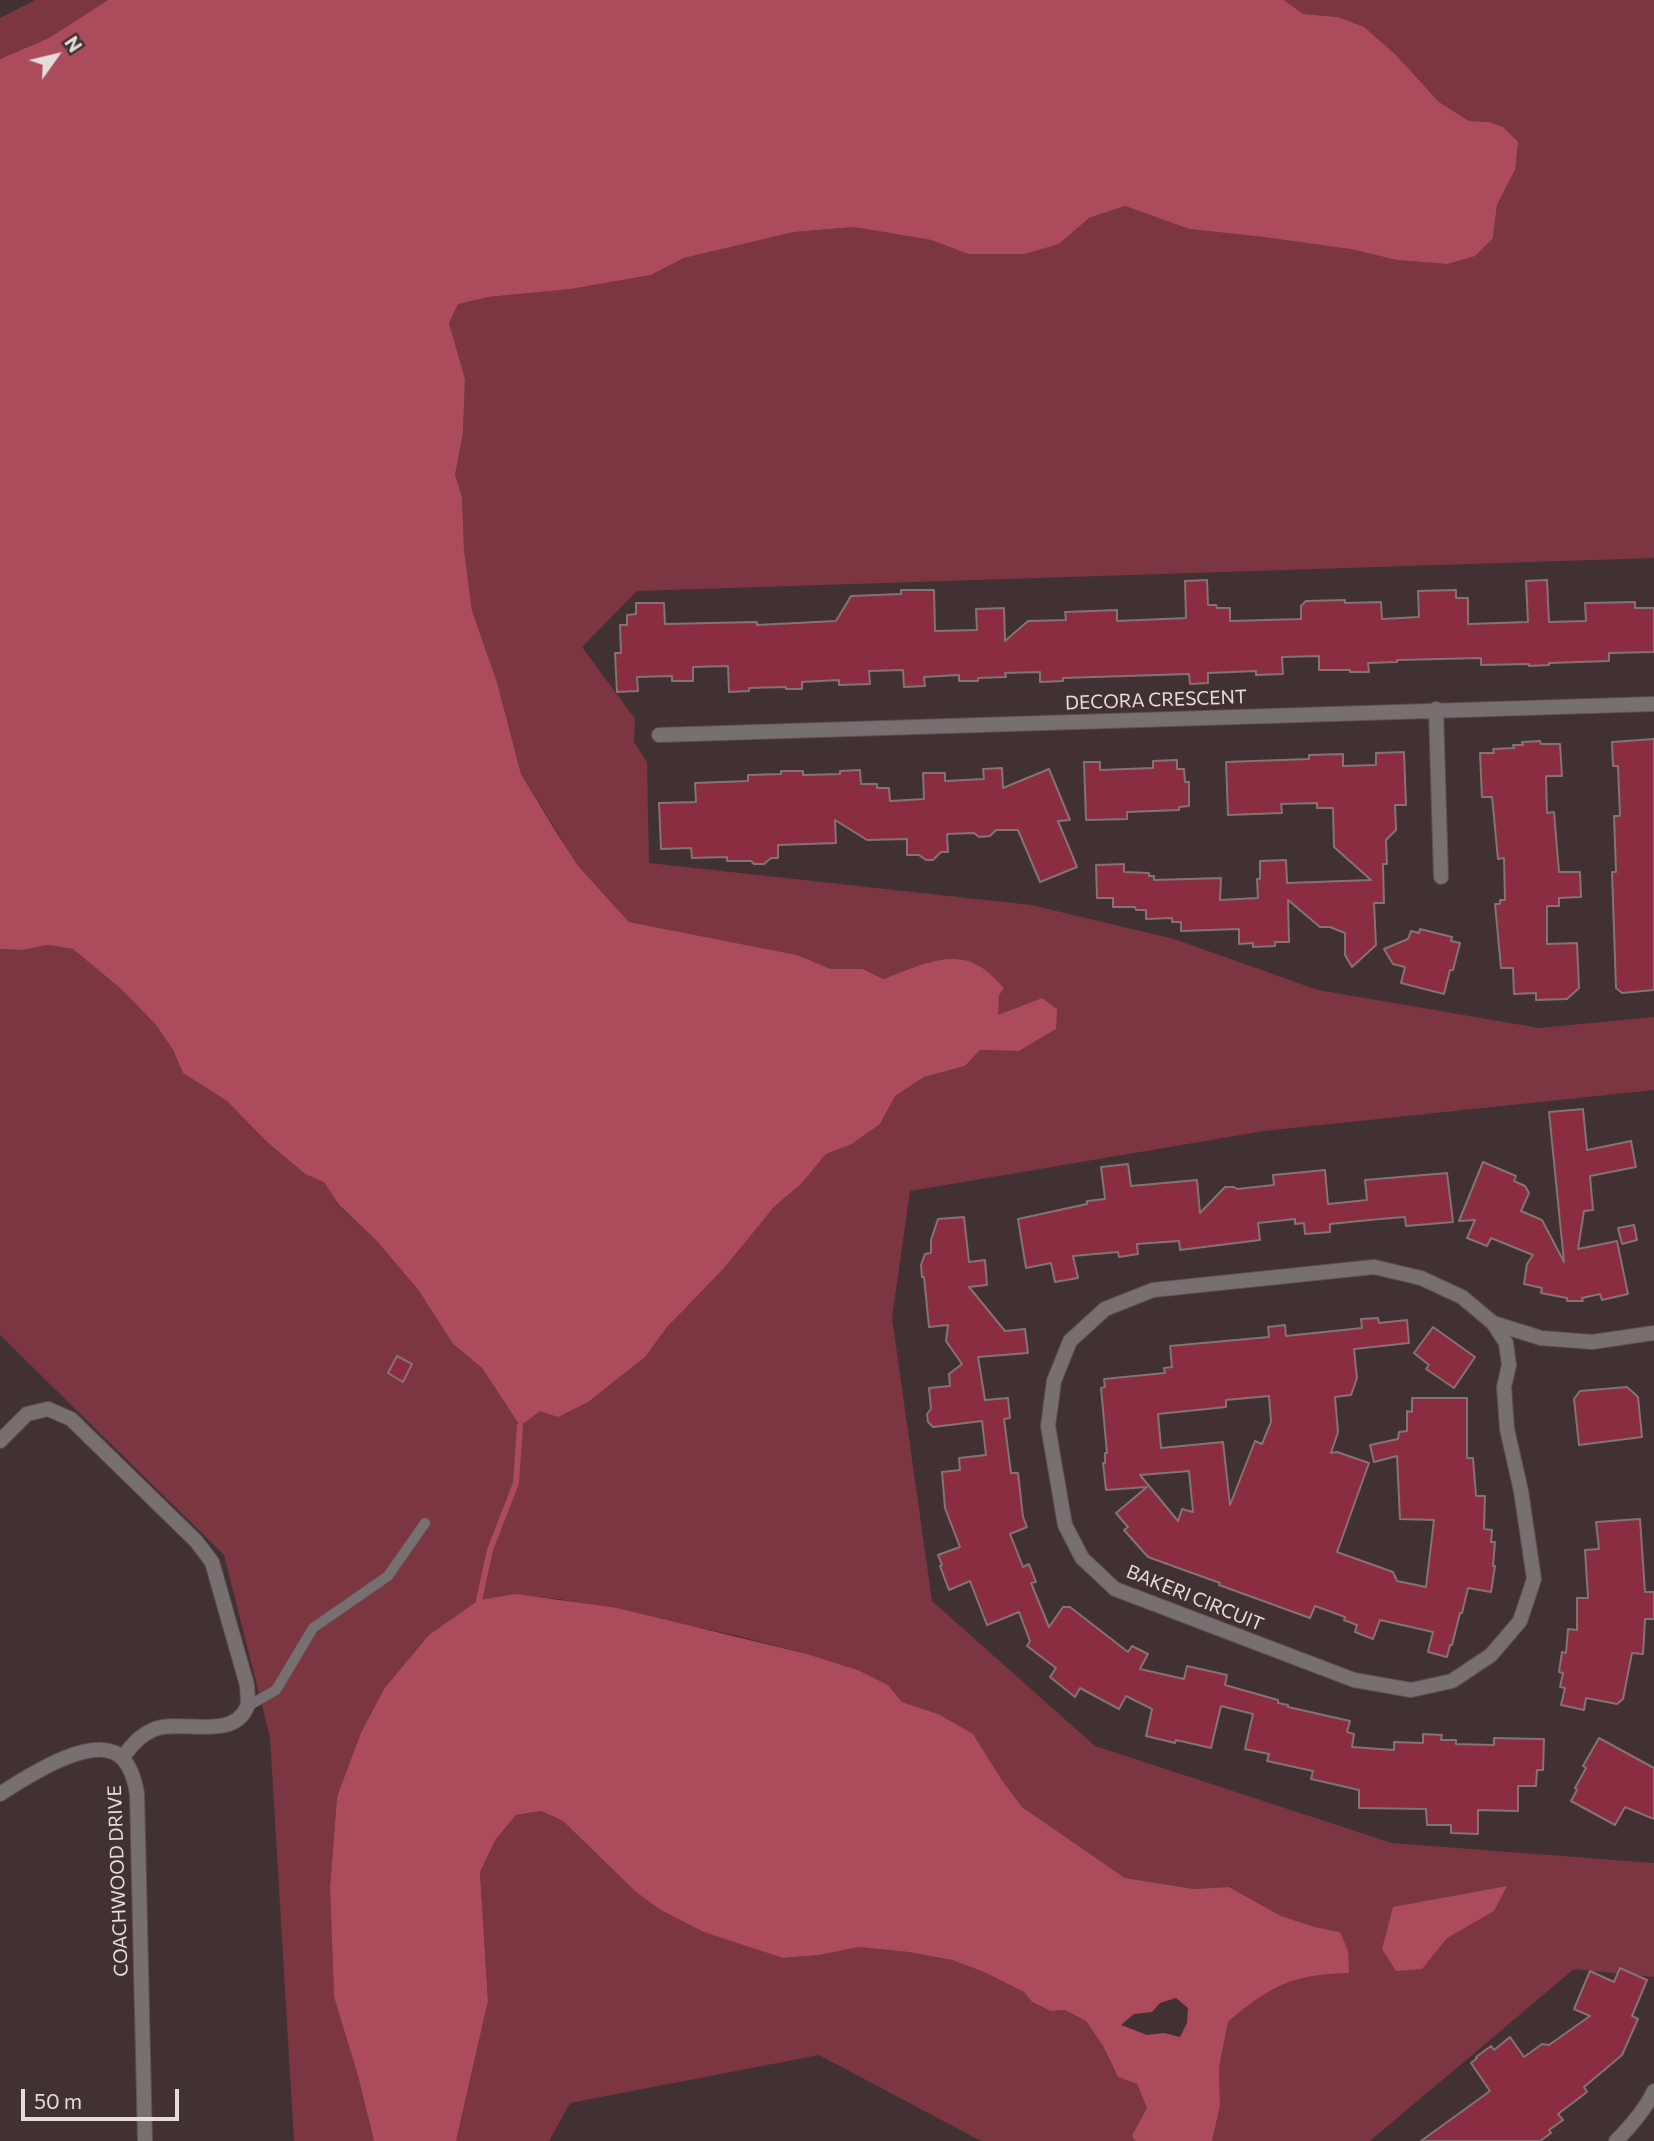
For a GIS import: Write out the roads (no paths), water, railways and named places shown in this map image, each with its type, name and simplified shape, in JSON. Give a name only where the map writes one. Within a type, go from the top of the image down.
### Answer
[{"type":"street","name":"DECORA CRESCENT","points":[[659,735],[1654,704]]},
{"type":"street","points":[[1436,709],[1441,877]]},
{"type":"street","name":"BAKERI CIRCUIT","points":[[1493,1323],[1506,1343],[1509,1365],[1504,1387],[1507,1429],[1521,1492],[1534,1579],[1520,1621],[1491,1655],[1452,1681],[1411,1689],[1354,1680],[1115,1589],[1082,1558],[1065,1525],[1048,1426],[1054,1381],[1070,1341],[1105,1309],[1153,1290],[1374,1267],[1421,1278],[1462,1297],[1493,1323],[1541,1338],[1592,1342],[1654,1333]]},
{"type":"street","points":[[0,1441],[27,1414],[48,1409],[71,1419],[196,1541],[212,1562],[247,1685],[248,1706],[229,1725],[157,1728],[136,1740],[122,1758]]},
{"type":"street","name":"COACHWOOD DRIVE","points":[[0,1794],[44,1766],[86,1752],[108,1750],[122,1758],[133,1775],[138,1794],[145,2141]]},
{"type":"street","points":[[1616,2141],[1630,2127],[1654,2091]]},
{"type":"lane","points":[[248,1706],[276,1690],[313,1628],[388,1576],[425,1523]]},
{"type":"waterway","points":[[479,1600],[490,1550],[516,1483],[520,1426]]}]
